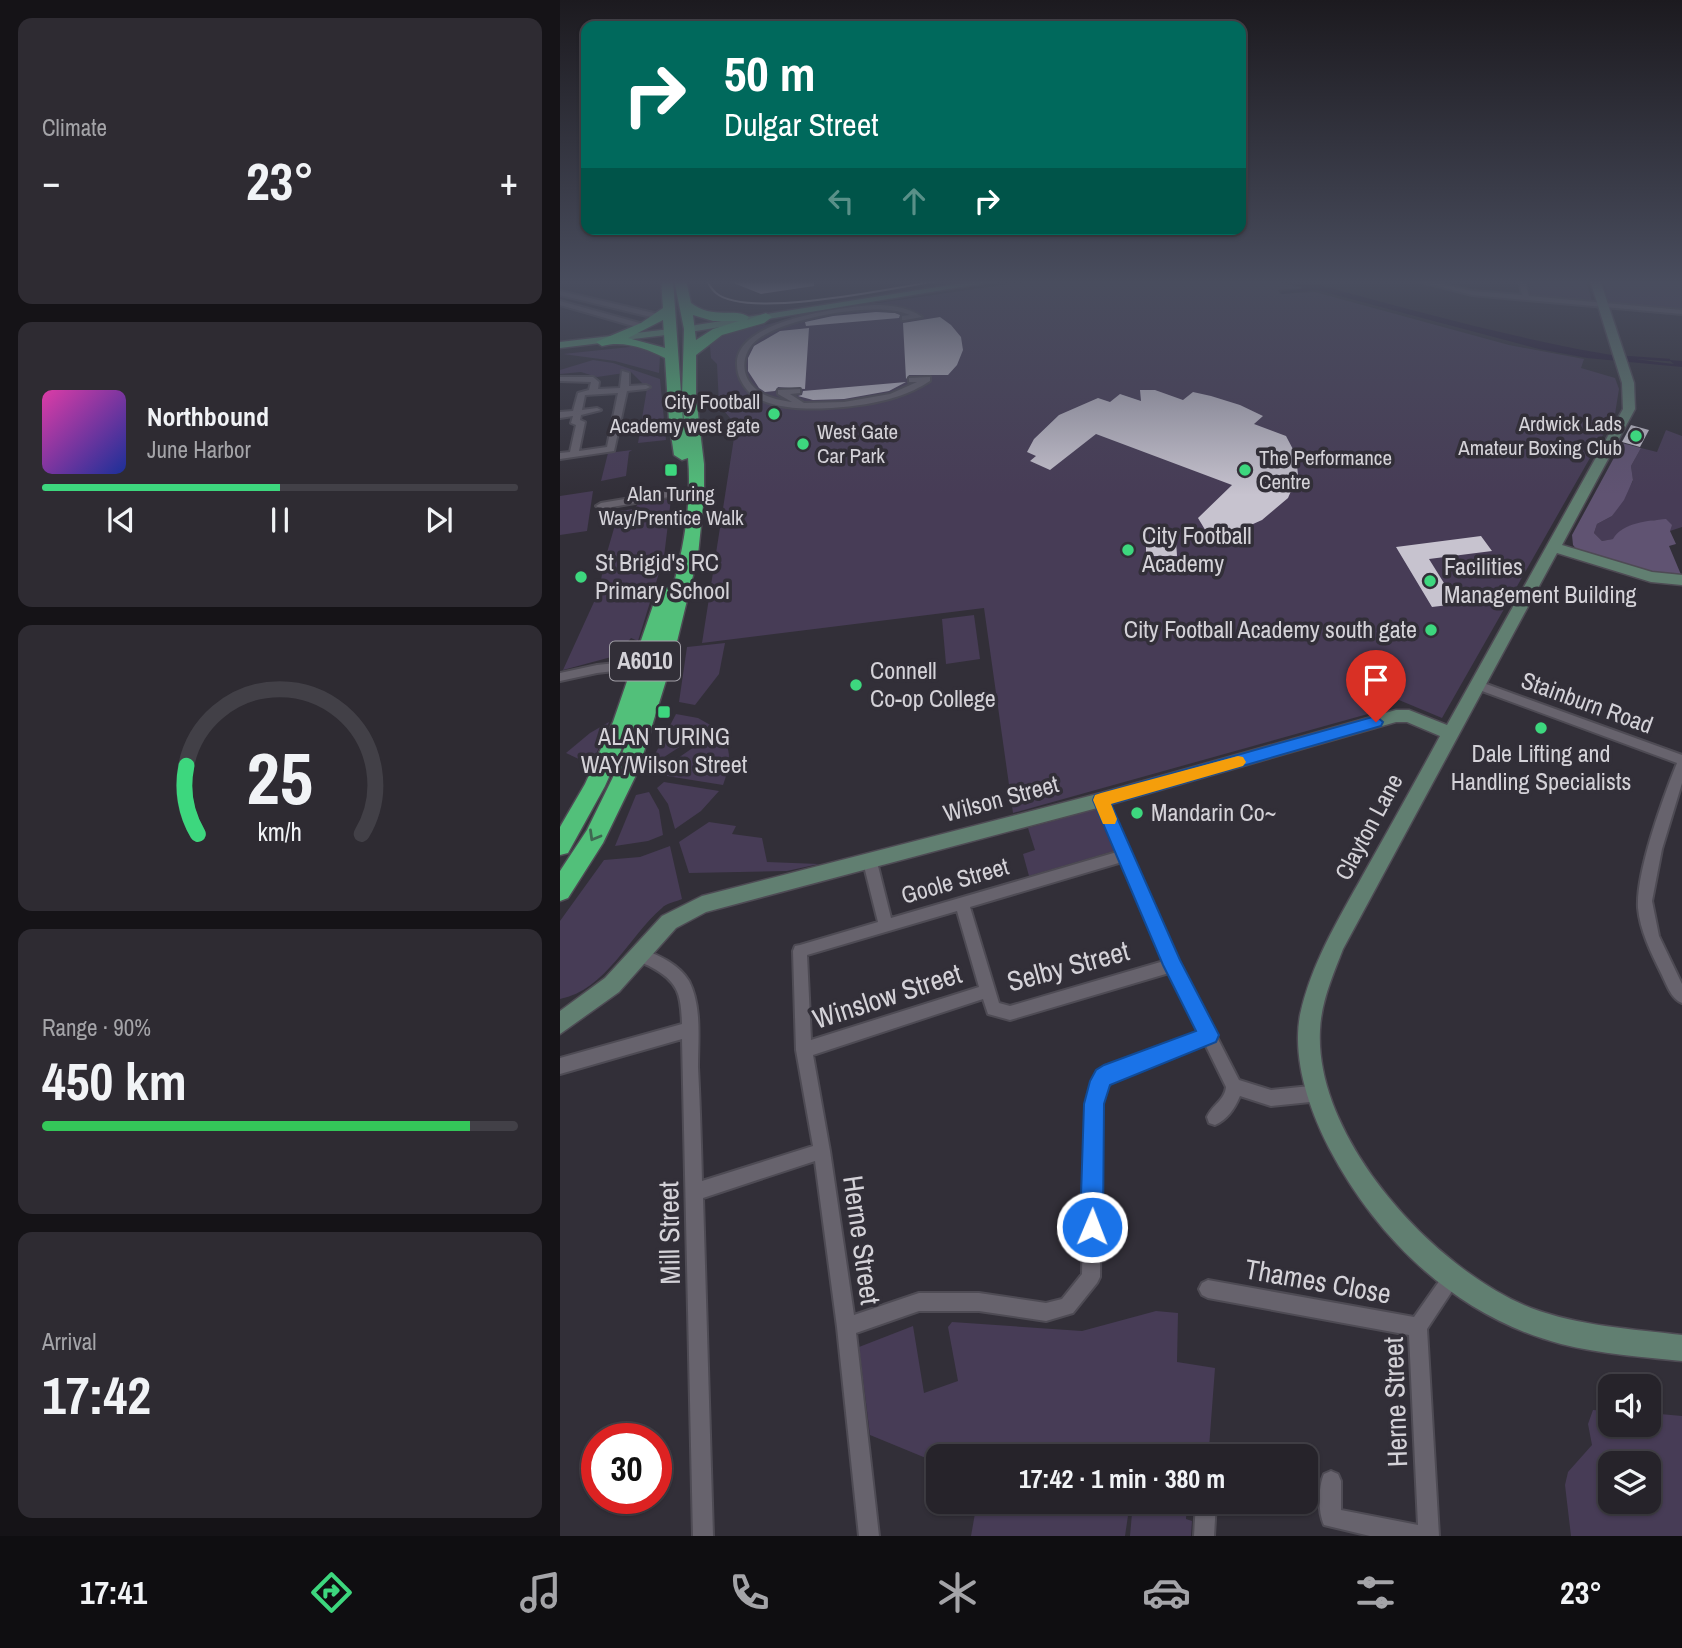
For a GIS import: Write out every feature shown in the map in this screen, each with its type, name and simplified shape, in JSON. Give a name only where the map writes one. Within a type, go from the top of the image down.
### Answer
[{"type":"highway","points":[[663,352],[672,356]]},
{"type":"highway","name":"A6010","points":[[560,846],[598,780],[644,664],[673,570],[683,492],[683,465],[672,352]]},
{"type":"highway","points":[[675,395],[678,352]]},
{"type":"highway","name":"A6010","points":[[560,891],[595,836],[624,778],[664,658],[687,567],[696,496],[696,464],[689,397],[690,354]]},
{"type":"street","points":[[745,352],[740,367],[743,377],[756,394],[783,404],[840,404],[888,397],[908,392],[927,379],[912,380]]},
{"type":"street","name":"Clayton Lane","points":[[1618,352],[1629,383],[1629,408],[1334,946],[1315,998],[1309,1042],[1320,1093],[1333,1132],[1367,1191],[1411,1241],[1453,1276],[1502,1308],[1562,1331],[1580,1336],[1682,1348]]},
{"type":"street","points":[[560,456],[611,449],[625,373]]},
{"type":"street","points":[[560,379],[593,379],[593,392]]},
{"type":"street","points":[[574,454],[582,393],[646,387]]},
{"type":"street","points":[[797,391],[781,392],[802,404]]},
{"type":"street","points":[[560,415],[579,416],[597,410]]},
{"type":"street","points":[[601,506],[683,492]]},
{"type":"street","points":[[1555,547],[1651,577],[1682,580]]},
{"type":"street","points":[[560,677],[597,669],[644,664]]},
{"type":"street","name":"Stainburn Road","points":[[1478,685],[1682,762]]},
{"type":"street","name":"Wilson Street","points":[[561,1020],[611,985],[669,922],[689,910],[1101,800],[1396,716],[1409,716],[1451,734]]},
{"type":"street","points":[[1682,762],[1660,832],[1644,903],[1655,944],[1682,996]]},
{"type":"street","points":[[1101,800],[1173,965],[1234,1086],[1234,1093],[1228,1105],[1214,1117]]},
{"type":"street","name":"Goole Street","points":[[800,951],[1124,856]]},
{"type":"street","points":[[870,862],[886,925]]},
{"type":"street","points":[[962,903],[987,991]]},
{"type":"street","name":"Herne Street","points":[[800,951],[804,1050],[822,1150],[846,1327],[869,1536]]},
{"type":"street","name":"Mill Street","points":[[640,955],[664,965],[683,981],[687,990],[691,1029],[703,1536]]},
{"type":"street","name":"Selby Street","points":[[987,991],[993,1009],[1010,1013],[1173,965]]},
{"type":"street","name":"Winslow Street","points":[[804,1050],[987,991]]},
{"type":"street","points":[[560,1066],[691,1029]]},
{"type":"street","points":[[846,1327],[919,1302],[979,1302],[1046,1312],[1067,1307],[1082,1292],[1091,1277],[1094,1104],[1103,1077],[1209,1035]]},
{"type":"street","points":[[1234,1086],[1271,1098],[1320,1093]]},
{"type":"street","points":[[695,1192],[822,1150]]},
{"type":"street","name":"Herne Street","points":[[1429,1536],[1418,1328],[1453,1276]]},
{"type":"street","name":"Thames Close","points":[[1208,1289],[1418,1328]]},
{"type":"street","points":[[1331,1481],[1331,1518],[1423,1536]]},
{"type":"street","points":[[1204,1536],[1205,1514]]},
{"type":"shaded area","points":[[652,352],[660,355],[659,373],[615,361],[563,354]]},
{"type":"shaded area","name":"City Football Academy","points":[[710,352],[1545,352],[1584,359],[1581,368],[1615,378],[1619,389],[1615,414],[1442,718],[1387,695],[1375,712],[1013,813],[984,608],[702,643],[736,425],[719,405],[717,364],[711,358]]},
{"type":"shaded area","points":[[1553,352],[1595,352],[1674,364],[1669,360],[1682,361],[1682,367],[1587,358]]},
{"type":"shaded area","points":[[593,360],[613,363],[660,379],[666,440],[638,443],[647,388],[631,372],[597,377],[581,372],[560,374],[560,370]]},
{"type":"shaded area","points":[[1666,430],[1682,436],[1682,527],[1670,531],[1655,520],[1632,525],[1622,530],[1614,539],[1602,541],[1594,533],[1597,524],[1612,516],[1633,481],[1631,466],[1641,448],[1657,452]]},
{"type":"shaded area","points":[[1622,443],[1641,448],[1631,466],[1633,480],[1624,500],[1612,516],[1597,524],[1594,533],[1602,541],[1613,539],[1617,533],[1629,526],[1666,519],[1672,525],[1670,531],[1676,544],[1669,546],[1682,577],[1660,575],[1577,550],[1573,545],[1572,535]]},
{"type":"shaded area","points":[[632,450],[629,452],[626,476],[601,481],[608,453]]},
{"type":"shaded area","points":[[593,491],[587,531],[560,535],[560,496]]},
{"type":"shaded area","points":[[671,499],[664,557],[638,641],[631,638],[615,656],[563,670],[599,591],[619,511],[634,509],[639,503]]},
{"type":"shaded area","points":[[974,615],[980,659],[946,664],[942,619]]},
{"type":"shaded area","points":[[725,643],[719,674],[695,705],[679,702],[687,647]]},
{"type":"shaded area","points":[[676,714],[698,718],[712,726],[661,759],[653,758]]},
{"type":"shaded area","points":[[609,722],[595,757],[585,762],[566,753],[590,733]]},
{"type":"shaded area","points":[[717,731],[726,744],[729,757],[723,785],[667,776],[668,765]]},
{"type":"shaded area","points":[[664,782],[719,791],[701,811],[675,829],[668,804],[657,788]]},
{"type":"shaded area","points":[[649,792],[659,810],[663,835],[648,841],[615,846],[636,795]]},
{"type":"shaded area","points":[[1096,809],[1114,851],[1029,876],[1023,854],[1035,850],[1028,828]]},
{"type":"shaded area","points":[[709,822],[736,826],[732,834],[762,838],[767,862],[819,864],[787,871],[689,873],[679,842]]},
{"type":"shaded area","points":[[670,846],[682,899],[664,906],[591,985],[560,999],[560,921],[604,860],[640,857]]},
{"type":"shaded area","points":[[1156,1311],[1178,1313],[1177,1362],[1215,1368],[1209,1444],[926,1444],[926,1458],[870,1435],[859,1347],[913,1326],[924,1393],[958,1381],[948,1327],[952,1322],[1082,1331]]},
{"type":"shaded area","points":[[1593,1410],[1598,1410],[1598,1437],[1661,1437],[1661,1414],[1682,1416],[1682,1536],[1571,1536],[1565,1485],[1568,1472],[1592,1445],[1588,1424]]},
{"type":"shaded area","points":[[975,1514],[1128,1514],[1125,1536],[971,1536]]},
{"type":"shaded area","points":[[1132,1514],[1186,1514],[1186,1519],[1192,1521],[1191,1536],[1130,1536]]},
{"type":"building","points":[[751,352],[807,352],[805,389],[778,387],[775,391],[765,392],[759,388],[748,371]]},
{"type":"building","points":[[905,352],[962,352],[957,365],[948,375],[909,375],[906,379]]},
{"type":"building","points":[[906,382],[889,391],[844,399],[813,400],[798,396],[802,395],[803,391]]},
{"type":"building","name":"The Performance Centre","points":[[1140,390],[1155,390],[1183,400],[1193,392],[1240,405],[1263,416],[1254,424],[1286,436],[1296,455],[1298,475],[1288,498],[1262,520],[1233,533],[1210,538],[1198,518],[1232,485],[1096,434],[1050,470],[1030,461],[1036,456],[1027,452],[1034,439],[1059,415],[1098,398],[1110,402],[1120,394],[1141,401]]},
{"type":"building","name":"Ardwick Lads Amateur Boxing Club","points":[[1631,425],[1649,430],[1640,447],[1622,442]]},
{"type":"building","name":"Facilities Management Building","points":[[1481,536],[1492,551],[1429,559],[1457,604],[1432,607],[1396,547]]},
{"type":"building","points":[[1146,540],[1176,541],[1177,556],[1146,556]]},
{"type":"waterway","points":[[1625,357],[1669,360]]},
{"type":"slow traffic","points":[[1109,819],[1101,800],[1238,762]]},
{"type":"place","name":"City Football Academy west gate","points":[[774,414]]},
{"type":"place","name":"Ardwick Lads Amateur Boxing Club","points":[[1636,436]]},
{"type":"place","name":"West Gate Car Park","points":[[803,444]]},
{"type":"place","name":"Alan Turing Way/Prentice Walk","points":[[671,470]]},
{"type":"place","name":"The Performance Centre","points":[[1245,470]]},
{"type":"place","name":"City Football Academy","points":[[1128,550]]},
{"type":"place","name":"St Brigid's RC Primary School","points":[[581,577]]},
{"type":"place","name":"Facilities Management Building","points":[[1430,581]]},
{"type":"place","name":"City Football Academy south gate","points":[[1431,630]]},
{"type":"place","name":"Connell Co-op College","points":[[856,685]]},
{"type":"place","name":"ALAN TURING WAY/Wilson Street","points":[[664,712]]},
{"type":"place","name":"Dale Lifting and Handling Specialists","points":[[1541,728]]},
{"type":"place","name":"Mandarin Co~","points":[[1137,813]]},
{"type":"route","points":[[1092,1227],[1094,1104],[1103,1077],[1209,1035],[1173,965],[1101,800],[1376,722]]}]
